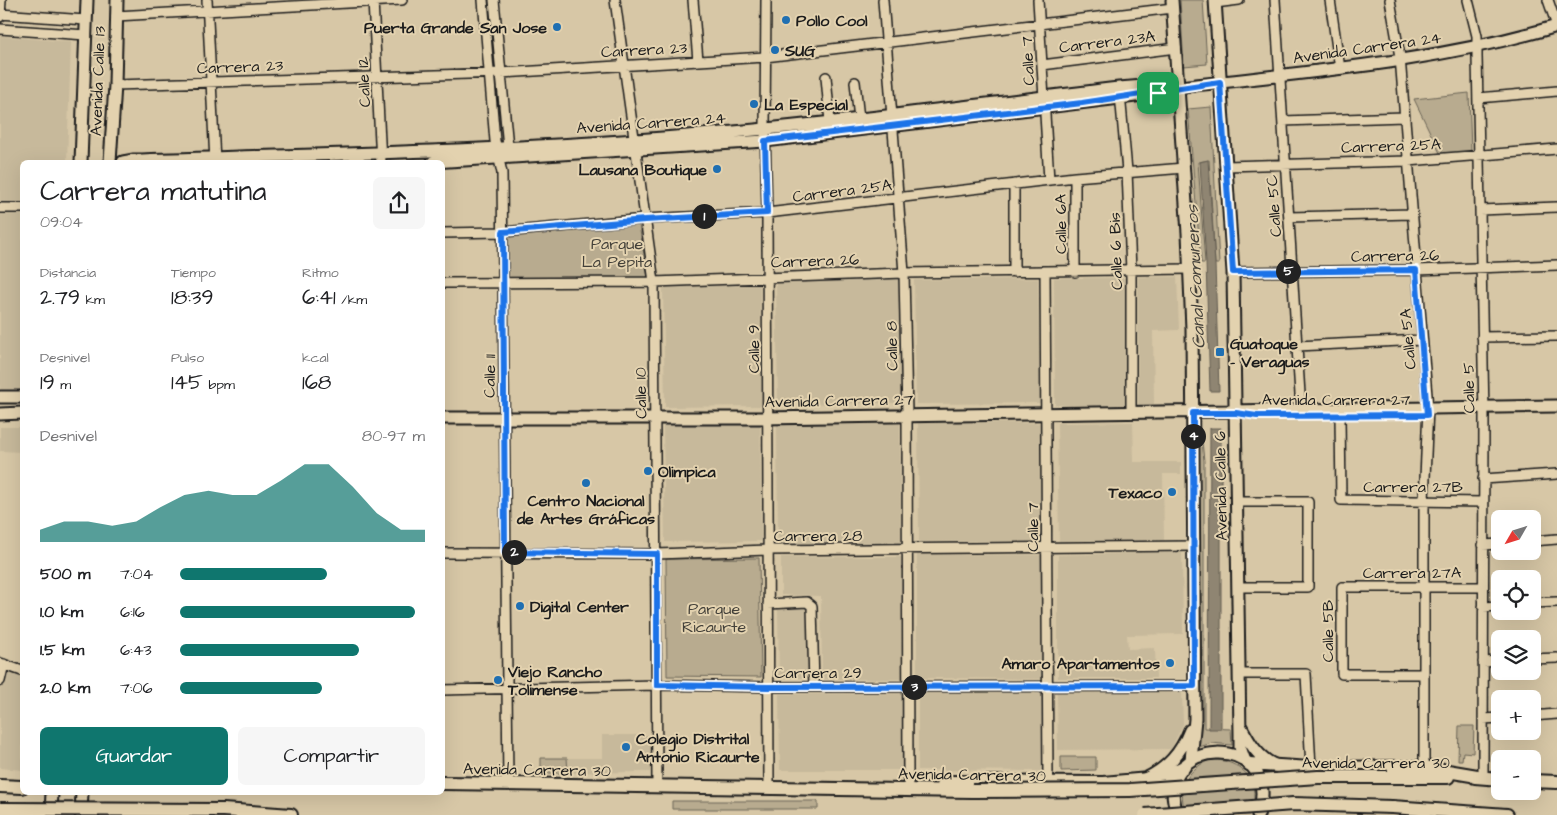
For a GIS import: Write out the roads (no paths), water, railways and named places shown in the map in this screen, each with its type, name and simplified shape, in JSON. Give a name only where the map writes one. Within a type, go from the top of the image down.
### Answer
[{"type":"highway","points":[[1247,763],[1311,768],[1424,767],[1483,777]]},
{"type":"highway","points":[[853,788],[908,783],[1103,783],[1166,776],[1188,764]]},
{"type":"highway","name":"Avenida Carrera 30","points":[[445,783],[972,791],[1130,790],[1318,777],[1491,778]]},
{"type":"highway","points":[[1541,781],[1557,782]]},
{"type":"highway","points":[[0,786],[20,787]]},
{"type":"highway","points":[[1145,815],[1294,804],[1392,806],[1507,815]]},
{"type":"highway","points":[[0,809],[223,810],[291,815]]},
{"type":"highway","points":[[1442,815],[1483,813]]},
{"type":"main road","name":"Avenida Calle 13","points":[[81,160],[87,0]]},
{"type":"main road","name":"Avenida Calle 13","points":[[110,160],[115,85],[117,0]]},
{"type":"main road","name":"Avenida Calle 6","points":[[1215,2],[1233,272],[1240,746],[1247,763],[1260,784],[1262,800],[1258,815]]},
{"type":"main road","name":"Avenida Calle 6","points":[[1173,4],[1189,269],[1194,546],[1195,719],[1188,764],[1175,787],[1174,802],[1178,815]]},
{"type":"main road","name":"Avenida Carrera 24","points":[[134,160],[381,158],[501,151],[765,141],[892,120],[1120,93],[1158,93],[1178,87],[1399,61],[1477,47],[1557,26]]},
{"type":"main road","name":"Avenida Carrera 24","points":[[634,146],[859,119],[892,120]]},
{"type":"main road","name":"Avenida Carrera 24","points":[[445,160],[501,151]]},
{"type":"main road","points":[[0,398],[20,398]]},
{"type":"main road","name":"Avenida Carrera 27","points":[[1484,411],[1557,406]]},
{"type":"main road","name":"Avenida Carrera 27","points":[[445,418],[769,418],[907,415],[1236,413],[1257,410],[1557,413]]},
{"type":"main road","name":"Avenida Carrera 27","points":[[1236,413],[1257,416],[1340,417],[1427,412]]},
{"type":"main road","points":[[0,414],[20,414]]},
{"type":"main road","points":[[1145,779],[1164,768],[1176,756],[1186,740],[1195,719]]},
{"type":"main road","points":[[1240,724],[1257,753],[1267,762],[1279,767]]},
{"type":"main road","points":[[1188,764],[1213,752],[1224,752],[1247,763]]},
{"type":"main road","points":[[50,815],[52,795]]},
{"type":"main road","points":[[81,815],[82,795]]},
{"type":"street","points":[[1,0],[0,15],[86,20]]},
{"type":"street","points":[[207,0],[214,160]]},
{"type":"street","points":[[116,16],[208,11],[290,3],[402,0]]},
{"type":"street","name":"Calle 11","points":[[483,0],[490,73],[501,151]]},
{"type":"street","name":"Calle 11","points":[[494,0],[501,74],[505,282],[504,418],[508,784]]},
{"type":"street","name":"Calle 10","points":[[615,0],[654,282],[657,787]]},
{"type":"street","points":[[693,0],[698,61]]},
{"type":"street","name":"Calle 9","points":[[766,0],[765,141],[769,418],[769,789]]},
{"type":"street","name":"Calle 8","points":[[883,0],[900,198],[904,273],[907,415],[908,783]]},
{"type":"street","name":"Calle 7","points":[[1038,0],[1049,180]]},
{"type":"street","points":[[1215,2],[1239,0]]},
{"type":"street","name":"Calle 5C","points":[[1275,0],[1301,410]]},
{"type":"street","points":[[1330,0],[1340,68]]},
{"type":"street","name":"Calle 5A","points":[[1390,0],[1399,61],[1408,161],[1427,412],[1424,501],[1424,767]]},
{"type":"street","name":"Calle 5","points":[[1468,0],[1477,47],[1478,98],[1484,411],[1483,777]]},
{"type":"street","points":[[1548,0],[1557,26]]},
{"type":"street","name":"Calle 12","points":[[373,1],[381,158]]},
{"type":"street","name":"Carrera 23","points":[[115,85],[378,76],[501,74],[623,64],[765,57],[1040,25],[1173,4]]},
{"type":"street","points":[[0,29],[86,35]]},
{"type":"street","name":"Carrera 23A","points":[[1042,65],[1176,48]]},
{"type":"street","points":[[826,77],[830,122]]},
{"type":"street","points":[[855,82],[859,119]]},
{"type":"street","points":[[1478,98],[1557,91]]},
{"type":"street","name":"Calle 6 Bis","points":[[1120,93],[1127,171],[1131,271],[1131,413]]},
{"type":"street","points":[[1283,121],[1404,117]]},
{"type":"street","name":"Carrera 25A","points":[[1226,166],[1408,161],[1557,149]]},
{"type":"street","name":"Carrera 25A","points":[[445,233],[503,232],[645,220],[767,213],[1127,171],[1184,168]]},
{"type":"street","name":"Calle 6A","points":[[1075,177],[1076,272]]},
{"type":"street","points":[[1014,184],[1014,272]]},
{"type":"street","points":[[1480,210],[1557,207]]},
{"type":"street","points":[[0,208],[20,208]]},
{"type":"street","points":[[1289,217],[1412,214]]},
{"type":"street","name":"Carrera 26","points":[[1233,272],[1416,270],[1557,265]]},
{"type":"street","name":"Carrera 26","points":[[445,283],[654,282],[768,276],[1189,269]]},
{"type":"street","name":"Calle 7","points":[[1045,272],[1048,782]]},
{"type":"street","points":[[1482,337],[1557,336]]},
{"type":"street","points":[[1297,346],[1422,340]]},
{"type":"street","name":"Carrera 27B","points":[[1340,417],[1341,500],[1483,502]]},
{"type":"street","points":[[1484,479],[1557,474]]},
{"type":"street","points":[[1237,502],[1308,502],[1308,587],[1238,588]]},
{"type":"street","points":[[1541,540],[1557,539]]},
{"type":"street","points":[[1483,545],[1491,545]]},
{"type":"street","name":"Carrera 28","points":[[445,553],[657,554],[768,550],[1047,549],[1194,546]]},
{"type":"street","name":"Carrera 27A","points":[[1342,587],[1483,587]]},
{"type":"street","name":"Calle 5B","points":[[1342,587],[1342,674],[1424,674]]},
{"type":"street","points":[[768,604],[807,602],[812,606],[814,687]]},
{"type":"street","points":[[1541,603],[1557,602]]},
{"type":"street","points":[[1483,607],[1491,607]]},
{"type":"street","points":[[1541,659],[1557,658]]},
{"type":"street","points":[[1483,662],[1491,662]]},
{"type":"street","points":[[0,681],[2,664],[20,670]]},
{"type":"street","points":[[1239,674],[1306,674],[1311,768]]},
{"type":"street","name":"Carrera 29","points":[[445,690],[657,685],[768,687],[1194,686]]},
{"type":"street","points":[[1541,715],[1557,714]]},
{"type":"street","points":[[1483,718],[1491,718]]},
{"type":"place","name":"Pollo Cool","points":[[786,20]]},
{"type":"place","name":"Puerta Grande San Jose","points":[[557,27]]},
{"type":"place","name":"SUG","points":[[775,50]]},
{"type":"place","name":"La Especial","points":[[754,104]]},
{"type":"place","name":"Lausana Boutique","points":[[717,169]]},
{"type":"place","name":"Guatoque - Veraguas","points":[[1220,352]]},
{"type":"place","name":"Olimpica","points":[[648,471]]},
{"type":"place","name":"Centro Nacional de Artes Gráficas","points":[[586,483]]},
{"type":"place","name":"Texaco","points":[[1172,492]]},
{"type":"place","name":"Digital Center","points":[[520,606]]},
{"type":"place","name":"Amaro Apartamentos","points":[[1170,663]]},
{"type":"place","name":"Viejo Rancho Tolimense","points":[[498,680]]},
{"type":"place","name":"Colegio Distrital Antonio Ricaurte","points":[[626,747]]},
{"type":"park label","name":"Parque La Pepita","points":[[617,252]]},
{"type":"park label","name":"Parque Ricaurte","points":[[714,617]]},
{"type":"water label","name":"Canal Comuneros","points":[[1195,277]]}]
